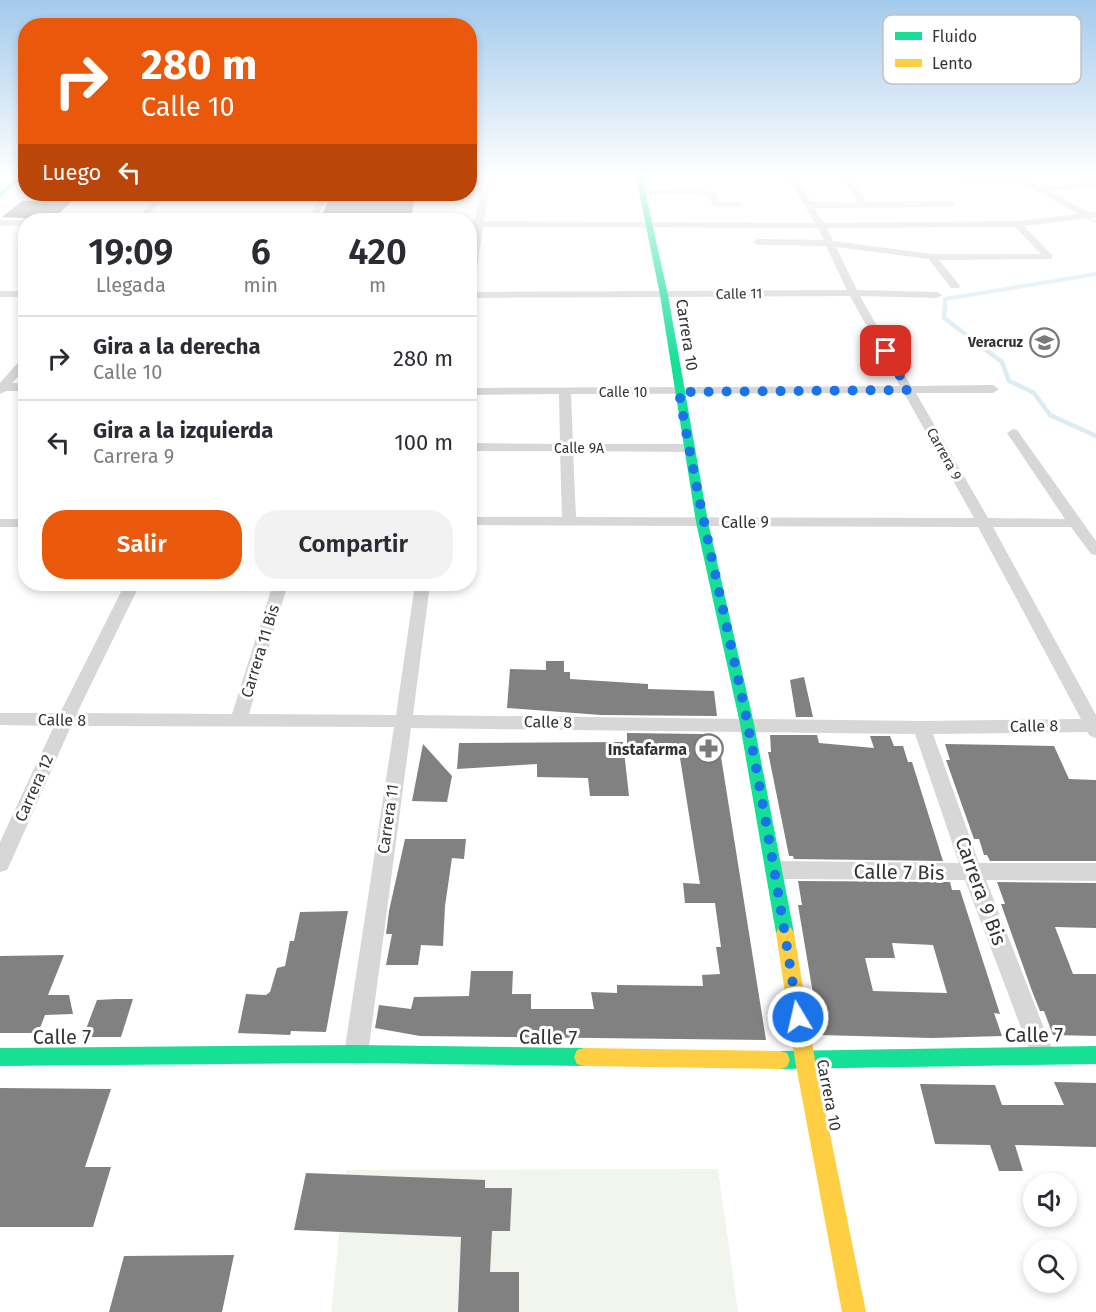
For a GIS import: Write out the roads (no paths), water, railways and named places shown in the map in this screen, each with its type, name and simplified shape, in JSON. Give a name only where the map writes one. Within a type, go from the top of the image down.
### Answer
[{"type":"street","name":"Carrera 10","points":[[651,238],[664,295],[702,522],[747,724],[775,870],[805,1060],[854,1312]]},
{"type":"street","name":"Carrera 9","points":[[828,238],[853,293],[984,524],[1095,727]]},
{"type":"street","points":[[758,242],[830,243],[932,257],[1049,256],[1031,238]]},
{"type":"street","points":[[932,257],[955,286]]},
{"type":"street","name":"Calle 11","points":[[477,295],[853,293],[937,295]]},
{"type":"street","points":[[0,294],[18,294]]},
{"type":"street","points":[[1,388],[18,369]]},
{"type":"street","points":[[1,388],[18,387]]},
{"type":"street","name":"Calle 10","points":[[477,391],[993,389]]},
{"type":"street","points":[[565,392],[569,522]]},
{"type":"street","points":[[1013,433],[1096,551]]},
{"type":"street","name":"Calle 9A","points":[[477,447],[688,448]]},
{"type":"street","name":"Calle 9","points":[[477,522],[1075,523]]},
{"type":"street","points":[[0,523],[18,523]]},
{"type":"street","name":"Carrera 12","points":[[0,864],[65,720],[129,591]]},
{"type":"street","name":"Carrera 11 Bis","points":[[239,720],[279,591]]},
{"type":"street","name":"Carrera 11","points":[[356,1054],[422,591]]},
{"type":"street","name":"Calle 8","points":[[0,719],[747,724],[922,728],[1095,727]]},
{"type":"street","name":"Carrera 9 Bis","points":[[922,728],[973,873],[1042,1054]]},
{"type":"street","name":"Calle 7 Bis","points":[[775,870],[1096,872]]},
{"type":"street","name":"Calle 7","points":[[0,1057],[356,1054],[805,1060],[1042,1054],[1096,1055]]},
{"type":"waterway","points":[[945,305],[945,299],[1096,274]]},
{"type":"waterway","points":[[945,305],[944,318],[1002,362],[1009,381],[1034,393],[1050,415],[1096,436]]},
{"type":"place","name":"Veracruz","points":[[1044,342]]},
{"type":"place","name":"Instafarma","points":[[708,749]]}]
